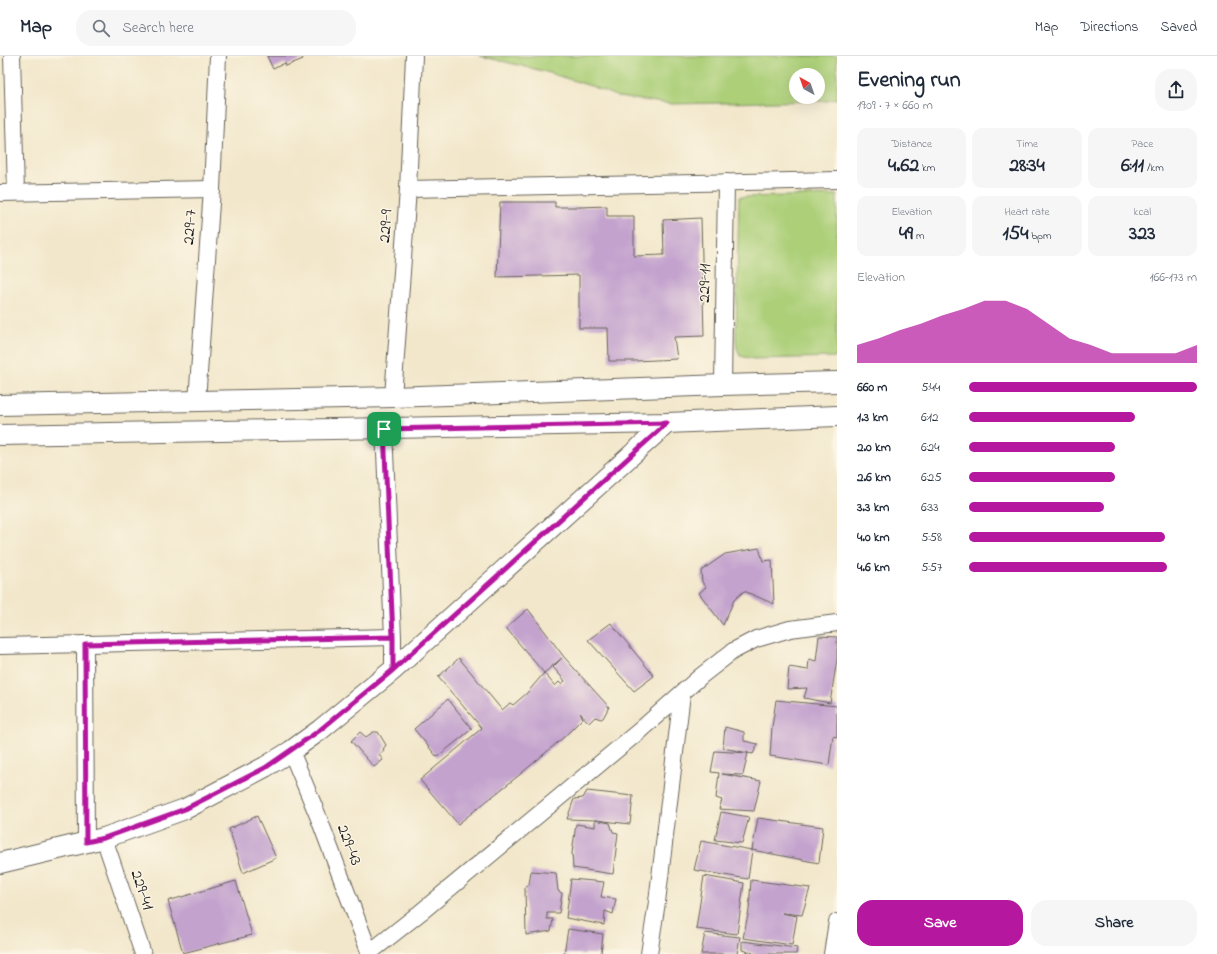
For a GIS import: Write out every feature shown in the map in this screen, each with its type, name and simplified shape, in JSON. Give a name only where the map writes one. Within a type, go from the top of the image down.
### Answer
[{"type":"street","points":[[12,56],[16,192]]},
{"type":"street","name":"229-7","points":[[197,401],[212,189],[218,56]]},
{"type":"street","name":"229-9","points":[[393,397],[408,189],[414,56]]},
{"type":"street","points":[[408,189],[837,180]]},
{"type":"street","name":"229-11","points":[[723,385],[726,182]]},
{"type":"street","points":[[0,193],[212,189]]},
{"type":"street","points":[[0,405],[393,397],[837,382]]},
{"type":"street","points":[[274,400],[275,431]]},
{"type":"street","points":[[0,435],[667,423],[837,416]]},
{"type":"street","points":[[0,862],[95,840],[185,809],[265,768],[291,751],[320,730],[393,670],[667,423]]},
{"type":"street","points":[[384,429],[393,637],[393,670]]},
{"type":"street","points":[[370,954],[638,732],[733,651],[756,639],[790,629],[837,623]]},
{"type":"street","points":[[0,646],[393,637]]},
{"type":"street","name":"229-41","points":[[85,644],[95,840],[144,954]]},
{"type":"street","points":[[649,954],[657,902],[682,694]]},
{"type":"street","name":"229-43","points":[[291,751],[370,954]]},
{"type":"street","points":[[835,945],[837,922]]},
{"type":"green space","points":[[480,56],[837,56],[837,99],[827,101],[825,101],[825,68],[789,68],[789,102],[671,104],[618,97],[594,87],[543,71]]},
{"type":"green space","points":[[837,195],[837,357],[754,359],[740,356],[736,340],[739,197]]},
{"type":"building","points":[[267,56],[301,56],[303,59],[286,66],[285,63],[273,69]]},
{"type":"building","points":[[500,202],[555,202],[555,207],[607,206],[607,216],[634,216],[634,256],[664,255],[663,220],[701,218],[704,336],[674,337],[677,359],[609,361],[608,328],[579,328],[579,275],[497,277]]},
{"type":"building","points":[[759,548],[763,561],[772,560],[774,604],[744,591],[734,600],[723,625],[699,593],[706,587],[702,582],[701,571],[725,554]]},
{"type":"building","points":[[528,609],[564,657],[609,707],[603,718],[601,719],[595,717],[589,723],[580,713],[583,718],[564,737],[458,824],[420,780],[482,728],[438,677],[459,658],[502,710],[510,703],[513,705],[527,693],[544,673],[506,628]],"holes":[[[562,658],[553,667],[565,681],[561,684],[559,682],[555,686],[544,673]]]},
{"type":"building","points":[[611,623],[654,676],[634,691],[588,640]]},
{"type":"building","points":[[819,636],[837,637],[837,659],[830,703],[804,698],[807,688],[787,689],[789,667],[808,670],[809,659],[816,661]]},
{"type":"building","points":[[448,699],[472,729],[437,757],[414,729]]},
{"type":"building","points":[[776,700],[837,706],[837,737],[833,736],[829,765],[770,756]]},
{"type":"building","points":[[725,727],[744,732],[744,741],[758,744],[753,754],[723,748]]},
{"type":"building","points":[[360,732],[366,737],[373,732],[378,732],[386,745],[383,749],[384,751],[379,755],[383,760],[374,767],[351,741]]},
{"type":"building","points":[[715,751],[748,753],[743,775],[722,774],[761,781],[754,811],[719,809],[722,800],[716,798],[719,773],[711,772]]},
{"type":"building","points":[[587,791],[633,796],[630,824],[595,820],[567,819],[574,799],[583,798]]},
{"type":"building","points":[[721,812],[749,817],[742,843],[715,840]]},
{"type":"building","points":[[257,816],[276,858],[243,873],[229,829]]},
{"type":"building","points":[[758,818],[823,827],[819,863],[752,850]]},
{"type":"building","points":[[595,820],[610,823],[613,832],[618,833],[613,874],[573,868],[572,853],[576,824],[595,827]]},
{"type":"building","points":[[701,841],[752,850],[748,879],[694,870]]},
{"type":"building","points":[[531,871],[556,873],[558,891],[562,893],[559,913],[547,913],[547,919],[553,919],[551,931],[526,935],[525,888],[529,885]]},
{"type":"building","points":[[704,876],[744,883],[737,934],[696,929]]},
{"type":"building","points":[[571,879],[604,882],[601,897],[616,899],[613,914],[605,911],[604,925],[566,918]]},
{"type":"building","points":[[751,880],[810,888],[802,915],[782,913],[797,916],[792,945],[743,938],[749,910]]},
{"type":"building","points":[[236,881],[252,935],[183,953],[168,901]]},
{"type":"building","points":[[568,929],[603,934],[601,954],[564,954]]},
{"type":"building","points":[[705,933],[740,937],[737,954],[701,954]]},
{"type":"building","points":[[742,941],[797,948],[796,954],[753,954],[742,950]]},
{"type":"route","points":[[384,429],[393,637],[393,670],[320,730],[265,768],[185,809],[104,838],[86,842],[85,644],[393,637],[393,670],[667,423],[384,429]]}]
